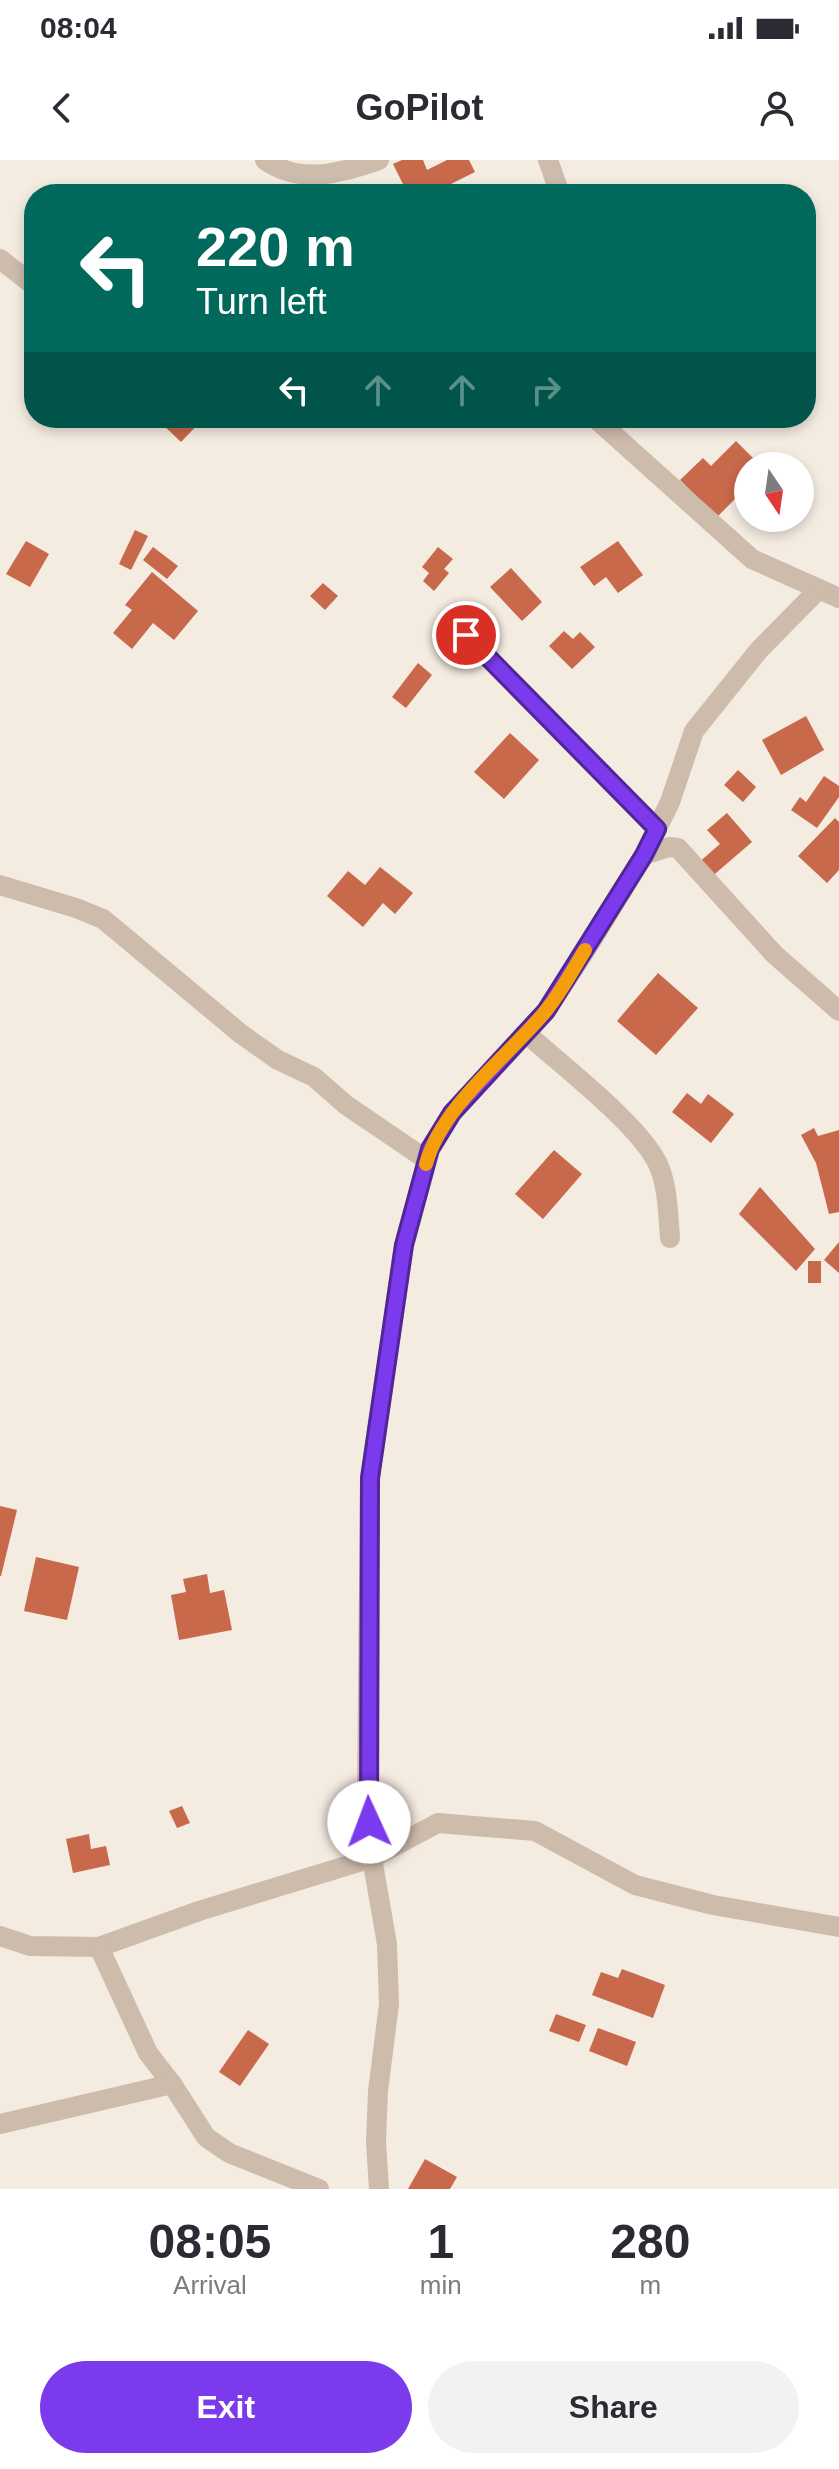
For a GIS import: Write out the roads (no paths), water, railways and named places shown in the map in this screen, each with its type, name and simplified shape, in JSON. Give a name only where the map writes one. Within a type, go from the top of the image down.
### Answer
[{"type":"street","points":[[265,160],[278,169],[309,176],[353,169],[379,160]]},
{"type":"street","points":[[548,160],[556,184]]},
{"type":"street","points":[[0,259],[24,278]]},
{"type":"street","points":[[606,428],[752,559],[839,598]]},
{"type":"street","points":[[379,2189],[376,2142],[378,2091],[389,2004],[387,1944],[372,1858],[367,1791],[370,1478],[404,1245],[430,1149],[452,1113],[546,1011],[644,855],[670,802],[694,731],[759,650],[819,589]]},
{"type":"street","points":[[466,635],[657,829]]},
{"type":"street","points":[[644,855],[669,847],[678,848],[774,954],[839,1011]]},
{"type":"street","points":[[0,885],[103,919],[241,1034],[278,1060],[314,1077],[346,1105],[427,1160]]},
{"type":"street","points":[[526,1033],[603,1102],[658,1164],[664,1184],[670,1238]]},
{"type":"street","points":[[0,1936],[30,1946],[99,1947],[199,1911],[372,1858],[438,1823],[535,1831],[635,1885],[713,1905],[839,1927]]},
{"type":"street","points":[[99,1947],[148,2053],[206,2137],[229,2153],[318,2188]]},
{"type":"street","points":[[0,2124],[172,2084]]}]
